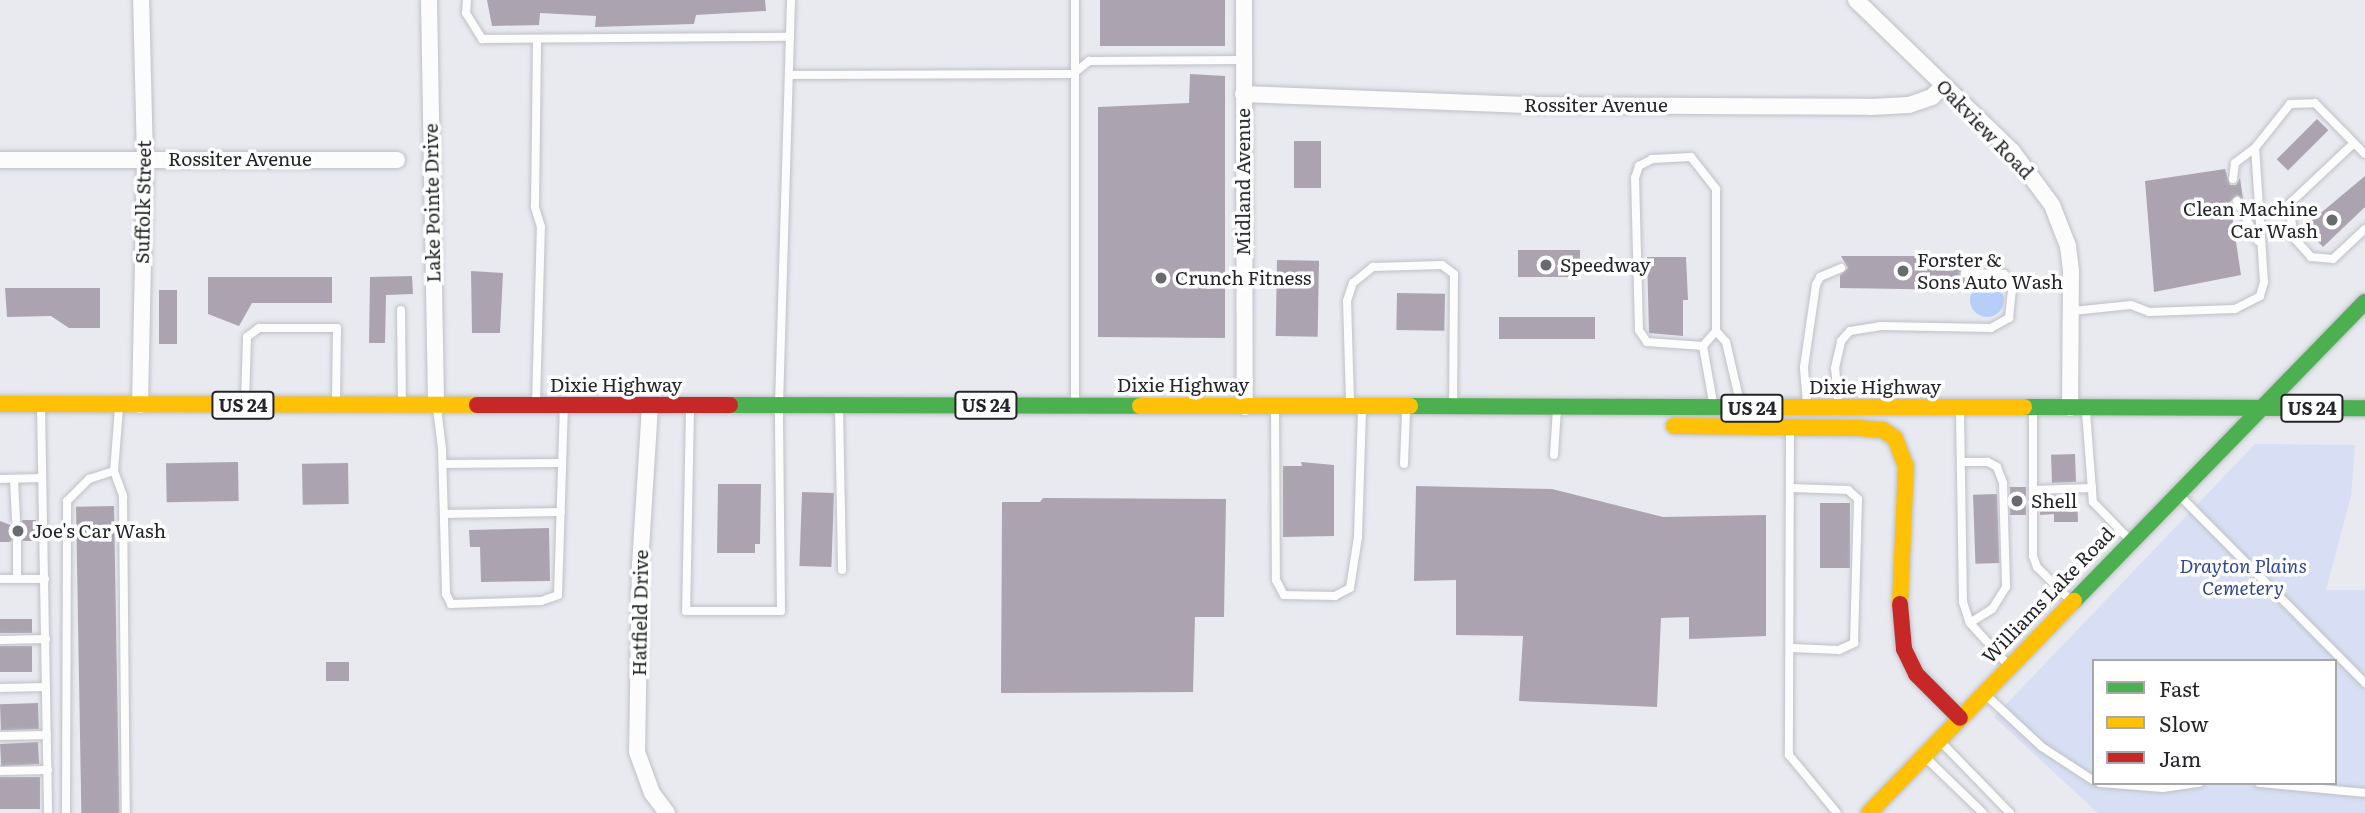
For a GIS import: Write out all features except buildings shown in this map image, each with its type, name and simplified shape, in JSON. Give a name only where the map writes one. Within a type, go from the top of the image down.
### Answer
[{"type":"main road","name":"Williams Lake Road","points":[[1874,811],[2071,601],[2365,302]]},
{"type":"main road","name":"Dixie Highway","points":[[0,404],[2365,408]]},
{"type":"main road","points":[[1613,408],[1655,425],[1883,430],[1904,453],[1906,513],[1899,620],[1904,649],[1916,674],[1960,718]]},
{"type":"street","name":"Suffolk Street","points":[[139,405],[145,159],[141,0]]},
{"type":"street","name":"Lake Pointe Drive","points":[[429,0],[436,405]]},
{"type":"street","name":"Midland Avenue","points":[[1244,0],[1245,407]]},
{"type":"street","name":"Oakview Road","points":[[1856,0],[2012,152],[2052,205],[2068,246],[2078,408]]},
{"type":"street","name":"Rossiter Avenue","points":[[1243,93],[1527,105],[1870,107],[1909,105],[1932,97],[1943,86]]},
{"type":"street","name":"Rossiter Avenue","points":[[0,160],[397,160]]},
{"type":"street","name":"Hatfield Drive","points":[[650,406],[640,565],[637,752],[652,793],[667,813]]},
{"type":"lane","points":[[467,0],[466,13],[482,39],[790,37]]},
{"type":"lane","points":[[690,406],[686,611],[781,611],[779,405],[791,0]]},
{"type":"lane","points":[[1075,0],[1075,406]]},
{"type":"lane","points":[[536,405],[541,227],[535,207],[537,39]]},
{"type":"lane","points":[[789,75],[1073,74],[1089,61],[1243,60]]},
{"type":"lane","points":[[2233,179],[2235,163],[2255,148],[2268,127],[2299,101],[2315,103],[2365,153]]},
{"type":"lane","points":[[2354,143],[2288,205],[2295,239],[2311,257],[2333,259],[2365,229]]},
{"type":"lane","points":[[2073,311],[2131,305],[2149,312],[2235,309],[2260,296],[2264,282],[2255,148]]},
{"type":"lane","points":[[1691,158],[1716,189],[1716,331],[1703,346],[1647,342],[1639,331],[1635,178],[1639,166],[1652,159],[1691,158]]},
{"type":"lane","points":[[2237,201],[2260,244]]},
{"type":"lane","points":[[1275,406],[1276,580],[1284,595],[1335,596],[1350,588],[1358,537],[1356,406],[1349,366],[1347,301],[1353,283],[1373,267],[1442,265],[1454,274],[1453,406]]},
{"type":"lane","points":[[1808,408],[1804,367],[1816,285],[1820,277],[1841,268]]},
{"type":"lane","points":[[1839,408],[1835,368],[1841,341],[1850,331],[1880,326],[1991,328],[2009,318],[2012,290],[2004,274],[1965,273]]},
{"type":"lane","points":[[401,310],[402,405]]},
{"type":"lane","points":[[245,405],[247,337],[259,328],[337,328],[336,405]]},
{"type":"lane","points":[[1716,331],[1727,342],[1741,408]]},
{"type":"lane","points":[[1703,346],[1714,408]]},
{"type":"lane","points":[[41,404],[48,813]]},
{"type":"lane","points":[[119,405],[114,471],[123,496],[126,813]]},
{"type":"lane","points":[[436,405],[443,464],[446,594],[451,604],[541,601],[558,595],[564,406]]},
{"type":"lane","points":[[839,406],[842,570]]},
{"type":"lane","points":[[1404,464],[1407,406]]},
{"type":"lane","points":[[1554,455],[1557,407]]},
{"type":"lane","points":[[1960,408],[1963,602],[1970,623],[2009,666]]},
{"type":"lane","points":[[2034,408],[2033,556],[2037,567],[2071,601]]},
{"type":"lane","points":[[2078,408],[2093,502],[2130,540]]},
{"type":"lane","points":[[1790,427],[1792,488],[1789,755],[1838,813]]},
{"type":"lane","points":[[1961,463],[1988,462],[1997,467],[2003,482],[2006,587],[1992,609],[1970,623]]},
{"type":"lane","points":[[443,464],[562,463]]},
{"type":"lane","points":[[66,813],[67,501],[89,479],[114,471]]},
{"type":"lane","points":[[0,479],[42,478]]},
{"type":"lane","points":[[14,479],[16,520]]},
{"type":"lane","points":[[1791,648],[1839,650],[1854,643],[1858,499],[1848,490],[1792,488]]},
{"type":"lane","points":[[2033,490],[2092,488]]},
{"type":"lane","points":[[2176,493],[2365,683]]},
{"type":"lane","points":[[444,514],[561,512]]},
{"type":"lane","points":[[16,542],[17,579]]},
{"type":"lane","points":[[0,579],[45,579]]},
{"type":"lane","points":[[0,639],[46,639]]},
{"type":"lane","points":[[0,688],[46,687]]},
{"type":"lane","points":[[1984,693],[2042,747],[2092,780]]},
{"type":"lane","points":[[0,736],[47,736]]},
{"type":"lane","points":[[1939,740],[2010,813]]},
{"type":"lane","points":[[1924,756],[1983,813]]},
{"type":"lane","points":[[0,771],[48,771]]},
{"type":"lane","points":[[2125,785],[2163,788],[2185,785]]},
{"type":"lane","points":[[2280,785],[2365,793]]},
{"type":"green space","name":"Drayton Plains Cemetery","points":[[2255,444],[2355,445],[2351,496],[2326,590],[2365,590],[2365,813],[2098,813],[1994,717]]},
{"type":"water","points":[[1987,283],[1999,288],[2004,300],[1999,312],[1987,317],[1975,312],[1970,300],[1975,288]]},
{"type":"traffic: fast","points":[[2074,601],[2365,302]]},
{"type":"traffic: fast","points":[[730,405],[1140,406]]},
{"type":"traffic: fast","points":[[1410,406],[1759,407]]},
{"type":"traffic: fast","points":[[2024,407],[2365,408]]},
{"type":"traffic: slow","points":[[0,404],[477,405]]},
{"type":"traffic: slow","points":[[1140,406],[1410,406]]},
{"type":"traffic: slow","points":[[1759,407],[2024,407]]},
{"type":"traffic: slow","points":[[1674,426],[1858,428],[1883,430],[1895,438],[1906,466],[1900,604]]},
{"type":"traffic: slow","points":[[1869,813],[2074,601]]},
{"type":"traffic: jam","points":[[477,405],[730,405]]},
{"type":"traffic: jam","points":[[1900,604],[1904,649],[1916,674],[1960,718]]},
{"type":"place","name":"Clean Machine Car Wash","points":[[2332,220]]},
{"type":"place","name":"Speedway","points":[[1546,265]]},
{"type":"place","name":"Forster & Sons Auto Wash","points":[[1903,271]]},
{"type":"place","name":"Crunch Fitness","points":[[1161,278]]},
{"type":"place","name":"Shell","points":[[2017,501]]},
{"type":"place","name":"Joe's Car Wash","points":[[18,531]]}]
